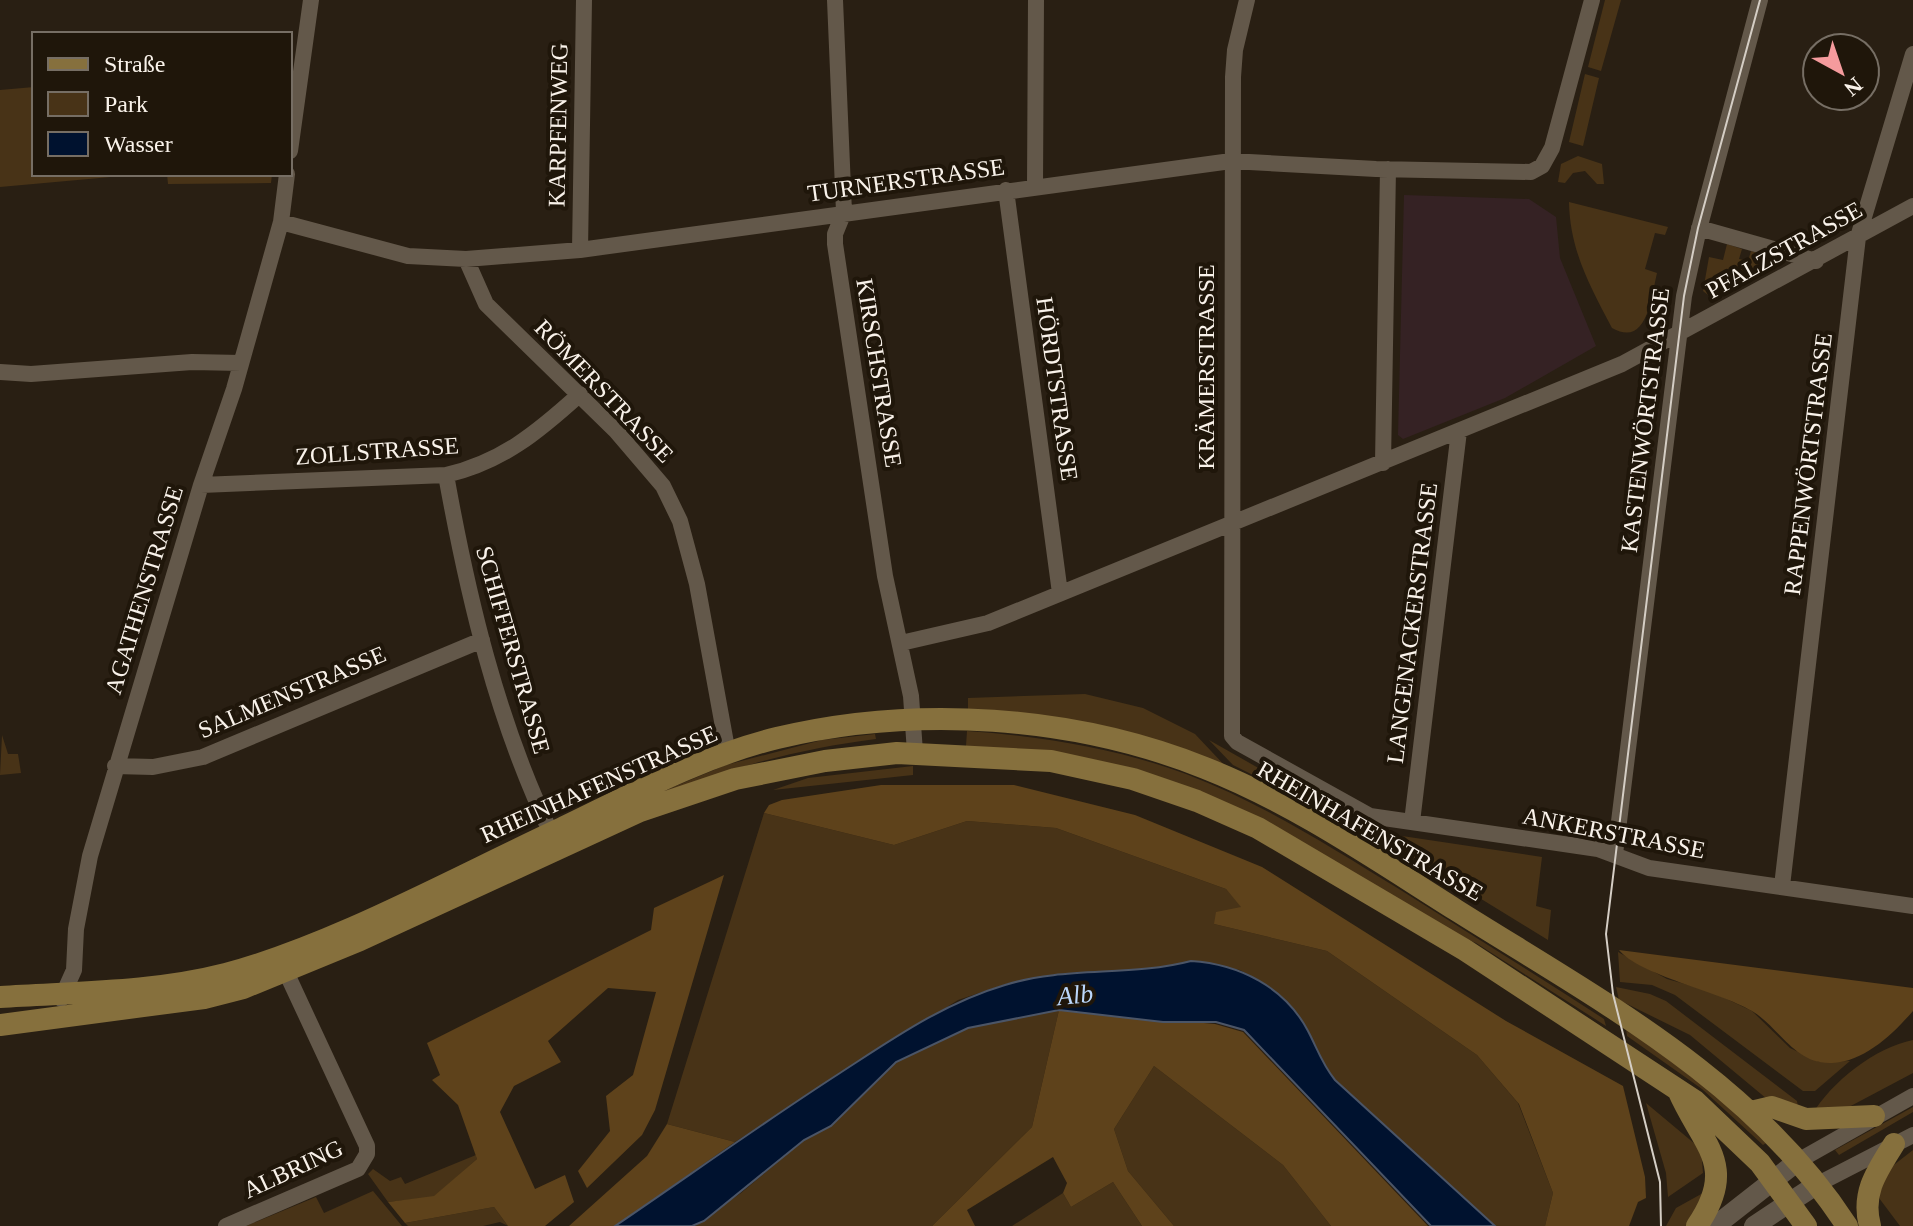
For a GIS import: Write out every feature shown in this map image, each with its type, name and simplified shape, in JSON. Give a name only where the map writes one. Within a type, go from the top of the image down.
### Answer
[{"type":"main road","name":"RHEINHAFENSTRASSE","points":[[0,997],[149,989],[229,973],[352,925],[728,754],[775,739],[837,727],[913,722],[971,721],[1058,728],[1133,744],[1207,769],[1328,831],[1580,988],[1691,1061],[1751,1112],[1798,1161],[1847,1226]]},
{"type":"main road","name":"RHEINHAFENSTRASSE","points":[[0,1025],[204,998],[286,972],[640,811],[711,785],[825,761],[915,752],[1051,761],[1133,779],[1197,801],[1258,828],[1465,950],[1678,1088],[1728,1130],[1773,1180],[1806,1226]]},
{"type":"main road","points":[[1678,1088],[1689,1115],[1713,1150],[1718,1166],[1716,1190],[1697,1226]]},
{"type":"main road","points":[[1751,1112],[1772,1107],[1806,1119],[1874,1116]]},
{"type":"main road","points":[[1870,1226],[1869,1188],[1903,1140]]},
{"type":"street","points":[[292,137],[311,0]]},
{"type":"street","name":"KARPFENWEG","points":[[580,250],[584,0]]},
{"type":"street","name":"KIRSCHSTRASSE","points":[[835,0],[844,212],[835,234],[835,244],[885,576],[901,643],[915,752]]},
{"type":"street","points":[[1035,186],[1036,0]]},
{"type":"street","name":"KRÄMERSTRASSE","points":[[1232,736],[1231,161],[1235,50],[1247,0]]},
{"type":"street","name":"TURNERSTRASSE","points":[[281,222],[408,256],[466,259],[580,250],[1231,161],[1517,173],[1542,166],[1552,148],[1592,0]]},
{"type":"street","name":"KASTENWÖRTSTRASSE","points":[[1615,854],[1679,335],[1699,228],[1760,0]]},
{"type":"street","name":"RAPPENWÖRTSTRASSE","points":[[1782,886],[1858,237],[1913,54]]},
{"type":"street","points":[[1383,463],[1388,169]]},
{"type":"street","name":"AGATHENSTRASSE","points":[[47,1017],[65,993],[74,970],[81,895],[115,766],[241,363],[281,222],[287,176]]},
{"type":"street","name":"HÖRDTSTRASSE","points":[[1006,190],[1060,593]]},
{"type":"street","name":"PFALZSTRASSE","points":[[901,643],[966,629],[1060,593],[1622,364],[1913,206]]},
{"type":"street","points":[[1699,228],[1816,261]]},
{"type":"street","name":"RÖMERSTRASSE","points":[[466,259],[486,304],[580,394],[650,469],[680,521],[697,584],[728,754]]},
{"type":"street","points":[[0,372],[31,374],[192,362],[241,363]]},
{"type":"street","name":"ZOLLSTRASSE","points":[[201,485],[446,475],[474,468],[518,446],[580,394]]},
{"type":"street","name":"LANGENACKERSTRASSE","points":[[1412,822],[1459,431]]},
{"type":"street","name":"SCHIFFERSTRASSE","points":[[446,475],[460,553],[482,640],[525,780],[551,833]]},
{"type":"street","name":"SALMENSTRASSE","points":[[115,766],[153,767],[203,757],[482,640]]},
{"type":"street","name":"ANKERSTRASSE","points":[[1232,736],[1237,742],[1357,810],[1412,822],[1615,854],[1649,868],[1913,906]]},
{"type":"street","name":"ALBRING","points":[[226,1226],[358,1169],[367,1154],[367,1146],[286,972]]},
{"type":"street","points":[[1715,1226],[1798,1161],[1913,1096]]},
{"type":"street","points":[[1754,1226],[1816,1185],[1903,1140]]},
{"type":"shaded area","points":[[1404,195],[1529,199],[1556,217],[1560,258],[1596,346],[1505,398],[1403,439],[1398,435]]},
{"type":"shaded area","points":[[881,785],[1014,785],[1135,815],[1262,867],[1506,1021],[1623,1086],[1645,1177],[1646,1198],[1638,1202],[1629,1226],[1545,1226],[1553,1193],[1519,1104],[1477,1055],[1327,951],[1214,924],[1216,912],[1241,907],[1226,889],[1056,828],[967,821],[894,845],[764,813],[769,805],[782,800]]},
{"type":"shaded area","points":[[724,875],[655,1110],[642,1135],[587,1188],[578,1171],[610,1131],[606,1096],[633,1075],[656,992],[608,988],[548,1041],[561,1062],[514,1086],[500,1112],[535,1189],[565,1175],[574,1202],[545,1226],[508,1226],[494,1207],[405,1223],[388,1202],[434,1196],[477,1159],[458,1105],[432,1080],[440,1075],[427,1043],[651,930],[654,908]]},
{"type":"shaded area","points":[[1619,950],[1913,988],[1913,1011],[1887,1037],[1855,1058],[1832,1063],[1819,1062],[1798,1052],[1752,1011],[1643,967]]},
{"type":"shaded area","points":[[1059,1010],[1215,1024],[1243,1032],[1428,1226],[1331,1226],[1283,1165],[1154,1066],[1114,1129],[1128,1171],[1174,1226],[1142,1226],[1113,1182],[1071,1207],[1063,1193],[1067,1183],[1053,1157],[967,1210],[975,1226],[932,1226],[1032,1127]]},
{"type":"shaded area","points":[[667,1124],[735,1142],[615,1226],[569,1226],[647,1156]]},
{"type":"green space","points":[[1605,0],[1621,0],[1601,71],[1588,67]]},
{"type":"green space","points":[[1585,74],[1599,78],[1583,146],[1569,142]]},
{"type":"green space","points":[[32,87],[32,176],[122,176],[0,187],[0,90]]},
{"type":"green space","points":[[1578,156],[1602,164],[1604,184],[1597,184],[1585,171],[1573,173],[1565,183],[1558,182],[1561,164]]},
{"type":"green space","points":[[167,176],[272,176],[271,183],[168,184]]},
{"type":"green space","points":[[1569,202],[1668,227],[1665,235],[1655,233],[1645,269],[1657,273],[1645,317],[1633,331],[1612,328],[1596,297],[1577,252]]},
{"type":"green space","points":[[1727,244],[1742,249],[1739,259],[1748,261],[1751,251],[1758,253],[1755,262],[1764,265],[1767,256],[1777,259],[1708,295],[1703,291],[1709,257],[1723,260]]},
{"type":"green space","points":[[1085,694],[1143,708],[1195,734],[1228,769],[968,711],[968,698]]},
{"type":"green space","points":[[967,731],[1023,736],[1105,750],[1186,774],[1242,798],[1399,889],[1604,1019],[1606,1026],[1476,943],[1445,930],[1258,820],[966,746]]},
{"type":"green space","points":[[875,734],[876,739],[771,759],[669,791],[280,970],[182,992],[726,765],[822,740]]},
{"type":"green space","points":[[2,735],[8,754],[18,754],[21,773],[0,775]]},
{"type":"green space","points":[[1209,740],[1345,817],[1382,833],[1542,857],[1536,906],[1551,910],[1548,940],[1390,843],[1233,765]]},
{"type":"green space","points":[[913,766],[913,775],[773,790],[808,778]]},
{"type":"green space","points":[[764,813],[894,845],[967,821],[1056,828],[1226,889],[1242,907],[1214,924],[1327,951],[1477,1055],[1518,1103],[1553,1193],[1545,1226],[1495,1226],[1335,1080],[1315,1050],[1308,1031],[1258,980],[1240,970],[1191,961],[1161,969],[1069,973],[1009,983],[958,1000],[735,1142],[667,1124]]},
{"type":"green space","points":[[1618,952],[1667,979],[1710,991],[1752,1011],[1790,1048],[1819,1062],[1850,1061],[1815,1091],[1803,1091],[1675,995],[1652,985],[1620,982]]},
{"type":"green space","points":[[1616,987],[1650,994],[1666,1001],[1797,1101],[1798,1107],[1767,1099],[1690,1035],[1619,1000]]},
{"type":"green space","points":[[1059,1010],[1032,1127],[932,1226],[692,1226],[741,1193],[804,1140],[831,1126],[896,1062],[968,1028]]},
{"type":"green space","points":[[1626,1029],[1686,1069],[1768,1142],[1763,1145],[1702,1089],[1627,1036]]},
{"type":"green space","points":[[1913,1040],[1913,1073],[1847,1108],[1812,1115],[1831,1090],[1856,1068],[1884,1050]]},
{"type":"green space","points":[[1154,1066],[1283,1165],[1331,1226],[1174,1226],[1128,1171],[1114,1129]]},
{"type":"green space","points":[[1646,1103],[1701,1149],[1703,1173],[1668,1197],[1666,1173]]},
{"type":"green space","points":[[1913,1107],[1913,1112],[1839,1155],[1835,1150]]},
{"type":"green space","points":[[1913,1150],[1913,1226],[1900,1226],[1876,1194],[1886,1171]]},
{"type":"green space","points":[[476,1155],[477,1159],[434,1197],[388,1202],[368,1174],[373,1169],[390,1181],[401,1177],[405,1184]]},
{"type":"green space","points":[[1113,1182],[1142,1226],[1012,1226],[1063,1193],[1071,1207]]},
{"type":"green space","points":[[373,1191],[402,1226],[246,1226],[316,1197],[324,1213]]},
{"type":"green space","points":[[1703,1193],[1688,1226],[1666,1226],[1676,1208]]},
{"type":"green space","points":[[494,1207],[508,1226],[500,1222],[483,1226],[408,1226],[405,1223]]},
{"type":"water","name":"Alb","points":[[1191,961],[1226,967],[1274,990],[1298,1015],[1335,1080],[1495,1226],[1431,1226],[1244,1030],[1216,1022],[1163,1022],[1059,1010],[968,1028],[896,1062],[831,1126],[804,1140],[704,1221],[692,1226],[615,1226],[783,1110],[920,1023],[961,1001],[1005,985],[1051,975],[1145,969]]},
{"type":"tram line","points":[[1661,1226],[1660,1182],[1613,994],[1606,934],[1684,296],[1698,228],[1760,0]]}]
